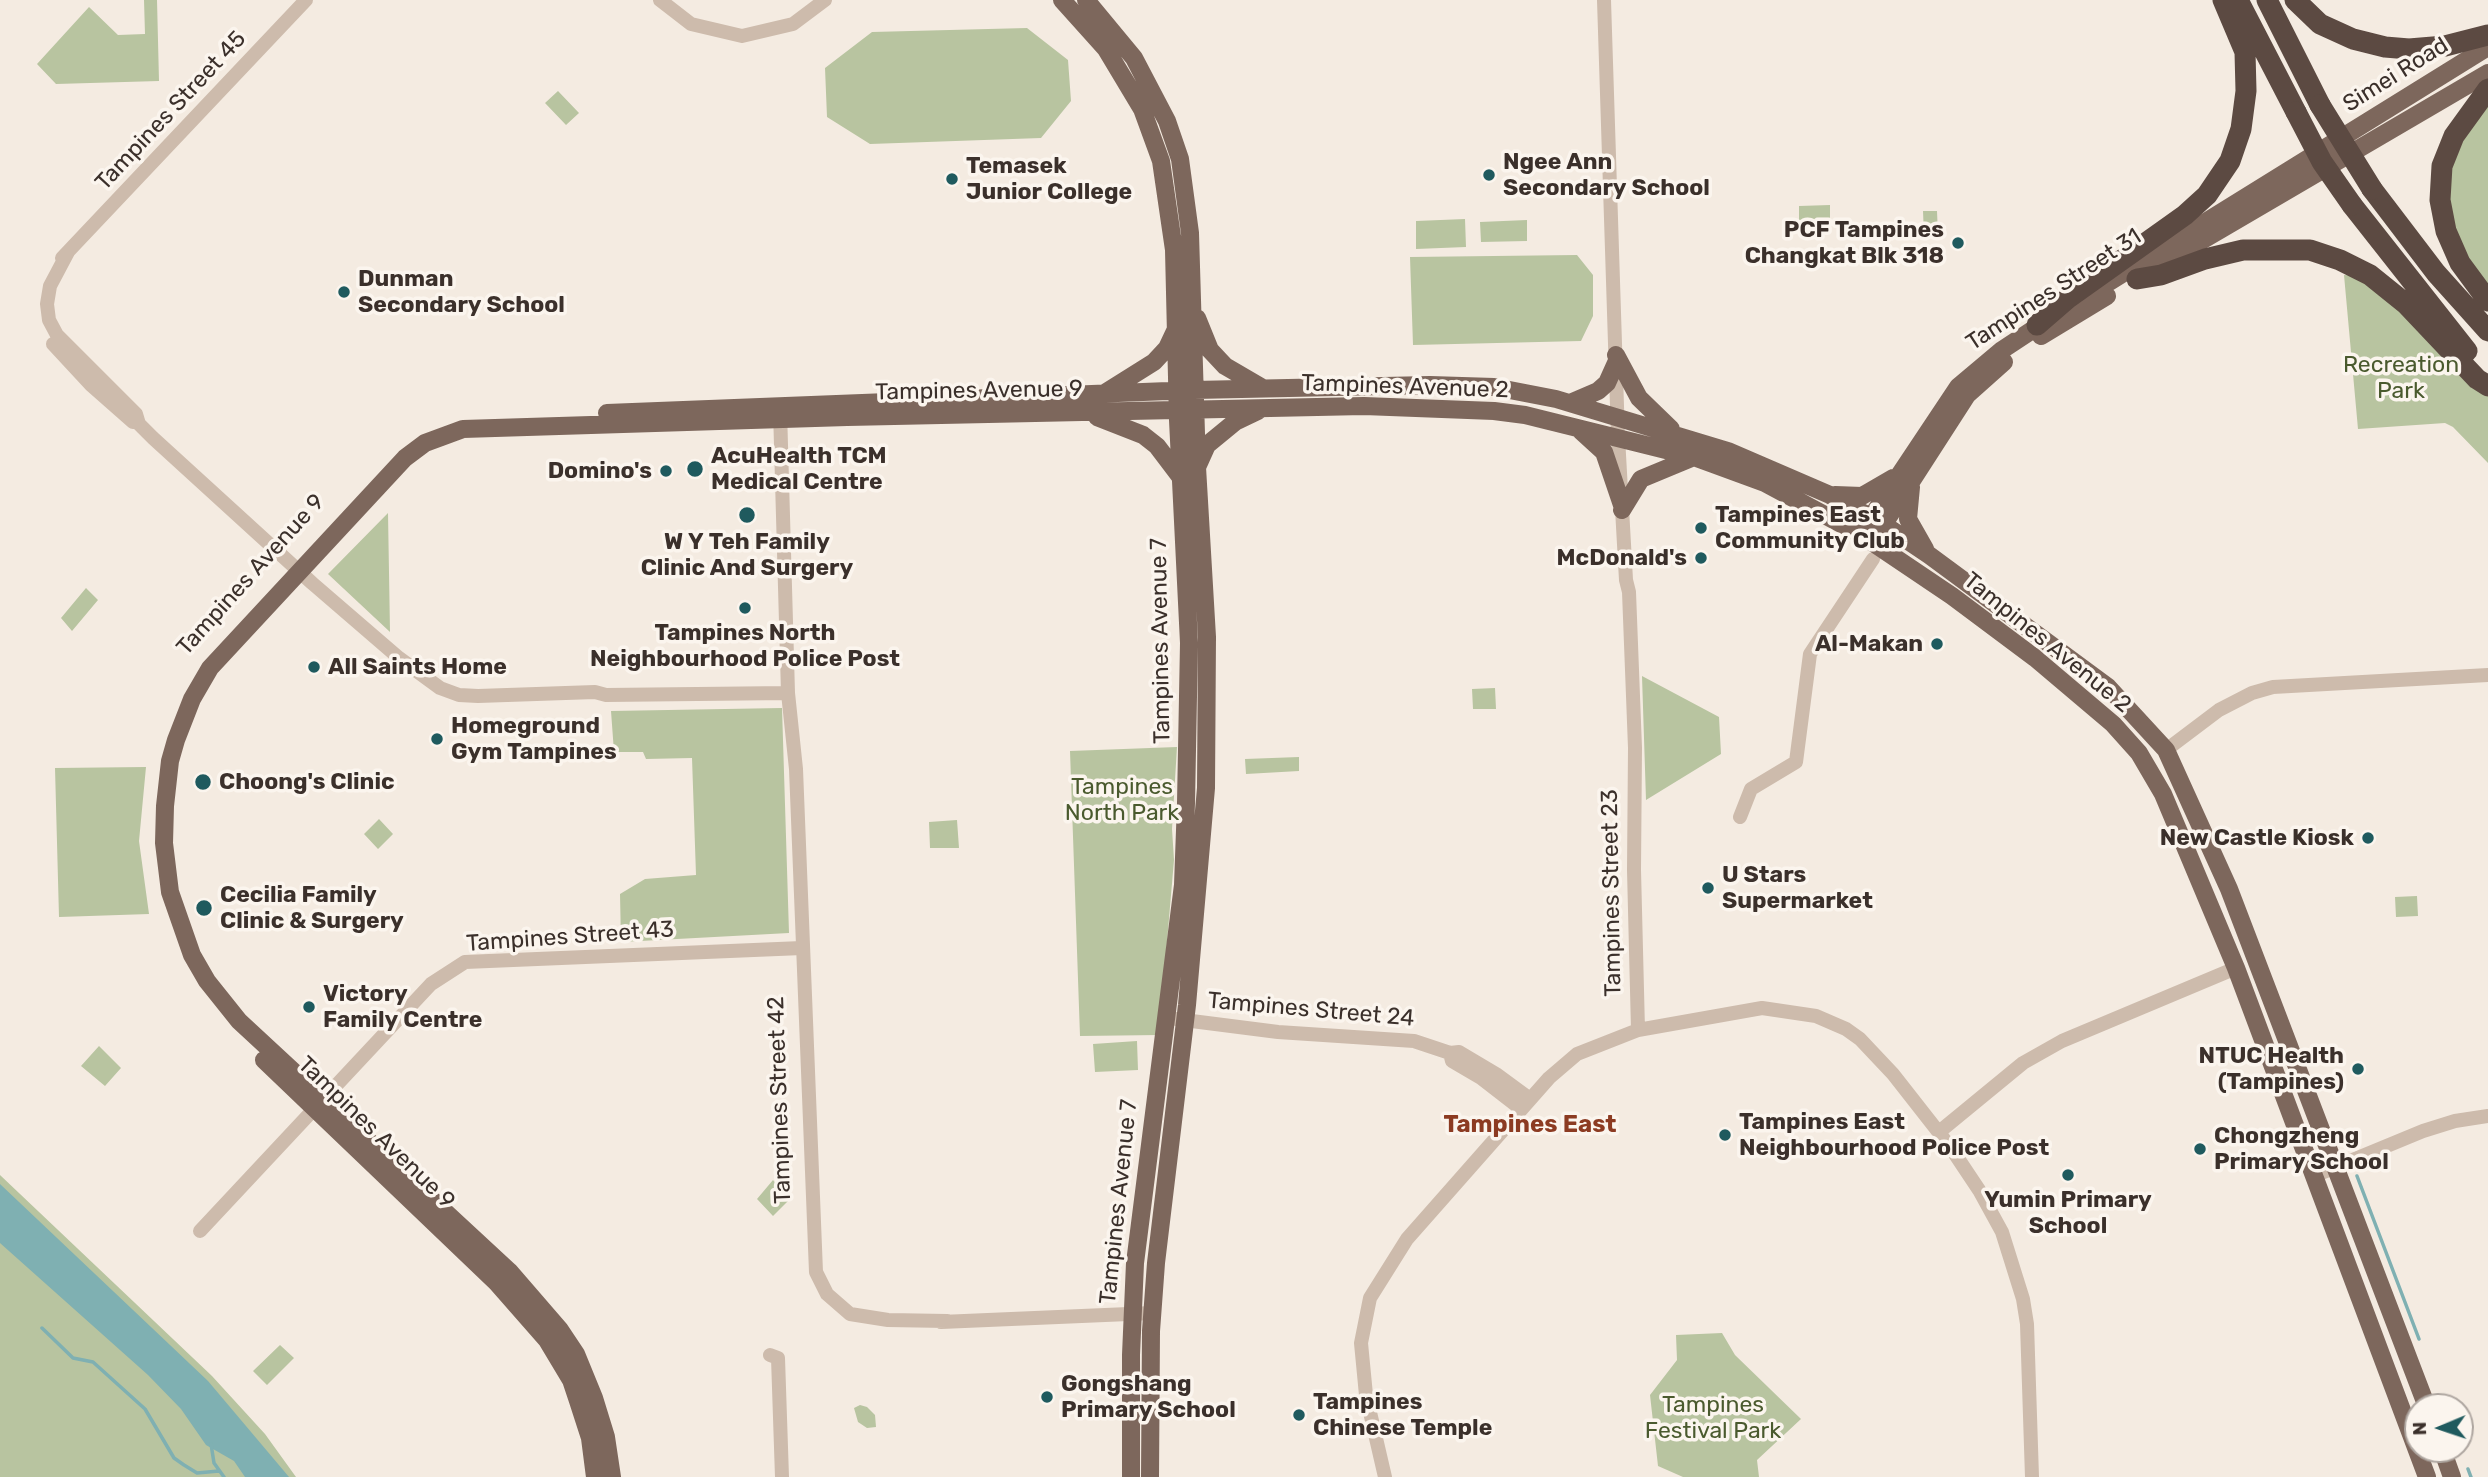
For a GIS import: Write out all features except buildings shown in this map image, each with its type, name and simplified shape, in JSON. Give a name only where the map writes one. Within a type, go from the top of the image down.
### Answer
[{"type":"highway","points":[[2037,326],[2067,299],[2185,215],[2207,195],[2230,161],[2241,129],[2246,91],[2245,52],[2223,0]]},
{"type":"highway","points":[[2238,0],[2322,162],[2352,205],[2488,377]]},
{"type":"highway","points":[[2269,0],[2320,105],[2372,189],[2436,273],[2488,331]]},
{"type":"highway","points":[[2295,0],[2320,23],[2353,40],[2385,47],[2409,49],[2445,46],[2488,35]]},
{"type":"highway","points":[[2488,89],[2454,136],[2442,166],[2440,200],[2446,231],[2460,263],[2488,301]]},
{"type":"highway","points":[[2137,279],[2161,275],[2243,250],[2310,250],[2340,260],[2370,275],[2406,304],[2477,379],[2488,386]]},
{"type":"main road","name":"Tampines Avenue 7","points":[[1062,0],[1119,67],[1152,131],[1168,191],[1177,328],[1197,467],[1206,638],[1206,788],[1176,1019],[1140,1213],[1132,1313],[1131,1477]]},
{"type":"main road","name":"Tampines Avenue 7","points":[[1086,0],[1134,58],[1167,121],[1180,159],[1191,233],[1192,302],[1182,479],[1189,704],[1176,1019],[1152,1313],[1150,1477]]},
{"type":"main road","name":"Simei Road","points":[[2334,151],[2488,47]]},
{"type":"main road","name":"Simei Road","points":[[2334,151],[2488,73]]},
{"type":"main road","name":"Tampines Street 31","points":[[1906,477],[1958,387],[2002,350],[2037,326],[2334,151]]},
{"type":"main road","name":"Tampines Street 31","points":[[1869,545],[1877,520],[1906,477],[1967,395],[2008,358],[2137,279],[2334,151]]},
{"type":"main road","points":[[1192,302],[1210,350],[1225,366],[1264,388]]},
{"type":"main road","points":[[1100,396],[1154,362],[1167,348],[1177,328]]},
{"type":"main road","points":[[1570,403],[1594,393],[1606,383],[1616,359]]},
{"type":"main road","points":[[1616,359],[1639,398],[1662,422],[1682,437]]},
{"type":"main road","name":"Tampines Avenue 2","points":[[1186,400],[1264,388],[1494,387],[1617,416],[1751,460],[1830,495],[1877,520],[1929,555],[2108,687],[2166,750],[2229,889],[2422,1393]]},
{"type":"main road","name":"Tampines Avenue 9","points":[[612,1477],[606,1437],[594,1398],[576,1354],[560,1330],[509,1272],[225,1022],[192,977],[164,919],[158,893],[152,836],[160,761],[183,694],[214,647],[405,458],[442,435],[474,428],[1100,396],[1186,400]]},
{"type":"main road","name":"Tampines Avenue 2","points":[[1186,400],[1261,409],[1364,406],[1494,411],[1574,426],[1694,457],[1776,489],[1869,545],[2035,658],[2113,724],[2139,753],[2163,794],[2236,968],[2427,1477]]},
{"type":"main road","name":"Tampines Avenue 9","points":[[780,413],[1089,414],[1186,400]]},
{"type":"main road","points":[[1197,467],[1208,445],[1235,422],[1261,409]]},
{"type":"main road","points":[[1089,414],[1143,435],[1157,446],[1182,479]]},
{"type":"main road","points":[[1574,426],[1593,439],[1604,452],[1622,508]]},
{"type":"main road","points":[[1622,508],[1641,478],[1694,457]]},
{"type":"main road","points":[[1830,495],[1862,496],[1906,477],[1908,519],[1929,555]]},
{"type":"main road","points":[[2084,668],[2087,684],[2113,724]]},
{"type":"main road","name":"Tampines Avenue 9","points":[[318,1103],[497,1283],[547,1340],[575,1391],[590,1438],[595,1477]]},
{"type":"main road","points":[[2369,1318],[2363,1284],[2367,1274],[2377,1271]]},
{"type":"street","name":"Tampines Street 45","points":[[306,0],[54,264],[42,285],[38,305],[41,323],[52,342],[129,421],[139,424],[399,658],[401,666],[419,684],[455,701],[596,700],[606,695],[788,693]]},
{"type":"street","points":[[660,0],[691,24],[714,32],[741,36],[793,24],[825,0]]},
{"type":"street","name":"Tampines Street 23","points":[[1604,0],[1617,416],[1626,580],[1629,592],[1628,748],[1633,755],[1638,1030]]},
{"type":"street","name":"Tampines Street 42","points":[[780,413],[788,693],[800,948],[808,1254],[814,1290],[833,1313],[856,1324],[888,1327],[947,1321],[1152,1313]]},
{"type":"street","points":[[1740,817],[1751,789],[1796,762],[1810,654],[1869,545]]},
{"type":"street","points":[[2166,750],[2219,710],[2252,693],[2273,687],[2488,675]]},
{"type":"street","name":"Tampines Street 43","points":[[200,1231],[431,984],[465,962],[800,948]]},
{"type":"street","points":[[1939,1132],[2023,1063],[2062,1041],[2236,968]]},
{"type":"street","points":[[1385,1477],[1362,1372],[1361,1343],[1370,1298],[1406,1239],[1525,1104],[1577,1054],[1638,1030],[1762,1008],[1816,1016],[1846,1029],[1877,1054],[1966,1168],[1991,1212],[2018,1276],[2026,1324],[2032,1477]]},
{"type":"street","name":"Tampines Street 24","points":[[1176,1019],[1278,1032],[1406,1040],[1450,1053],[1452,1060],[1525,1104]]},
{"type":"street","points":[[2314,1176],[2423,1131],[2455,1121],[2488,1116]]},
{"type":"street","points":[[774,1477],[770,1355],[778,1358],[782,1477]]},
{"type":"green space","points":[[144,0],[157,0],[159,81],[56,84],[37,64],[89,7],[118,35],[145,34]]},
{"type":"green space","points":[[1027,28],[1068,60],[1071,101],[1041,138],[870,144],[827,117],[825,68],[872,32]]},
{"type":"green space","points":[[558,91],[579,113],[566,125],[545,103]]},
{"type":"green space","points":[[2488,95],[2488,294],[2464,261],[2444,200],[2458,137]]},
{"type":"green space","points":[[1830,205],[1830,220],[1799,221],[1799,206]]},
{"type":"green space","points":[[1923,211],[1937,211],[1938,235],[1924,236]]},
{"type":"green space","points":[[1465,219],[1466,247],[1416,249],[1416,221]]},
{"type":"green space","points":[[1527,220],[1527,241],[1481,242],[1480,222]]},
{"type":"green space","points":[[1577,255],[1593,275],[1593,316],[1581,341],[1413,345],[1410,257]]},
{"type":"green space","name":"Recreation Park","points":[[2344,275],[2358,276],[2403,309],[2488,395],[2488,463],[2453,427],[2445,423],[2358,429]]},
{"type":"green space","points":[[388,513],[390,632],[328,574]]},
{"type":"green space","points":[[86,588],[98,600],[72,631],[61,618]]},
{"type":"green space","points":[[1642,676],[1719,717],[1721,754],[1646,800]]},
{"type":"green space","points":[[1495,688],[1496,709],[1473,709],[1472,689]]},
{"type":"green space","points":[[782,708],[789,933],[621,942],[620,894],[645,879],[696,875],[692,758],[646,759],[643,752],[614,752],[611,711]]},
{"type":"green space","name":"Tampines North Park","points":[[1177,747],[1172,829],[1174,860],[1159,1035],[1080,1036],[1070,751]]},
{"type":"green space","points":[[1299,757],[1299,771],[1246,774],[1245,759]]},
{"type":"green space","points":[[146,767],[139,841],[149,914],[59,917],[55,768]]},
{"type":"green space","points":[[379,819],[393,834],[378,849],[364,834]]},
{"type":"green space","points":[[957,820],[959,848],[930,848],[929,822]]},
{"type":"green space","points":[[2417,896],[2418,916],[2396,917],[2395,897]]},
{"type":"green space","points":[[1137,1041],[1138,1070],[1095,1072],[1093,1044]]},
{"type":"green space","points":[[99,1046],[121,1068],[105,1086],[81,1066]]},
{"type":"green space","points":[[0,1175],[212,1376],[265,1434],[296,1477],[0,1477]]},
{"type":"green space","points":[[773,1180],[789,1200],[773,1216],[757,1199]]},
{"type":"green space","name":"Tampines Festival Park","points":[[1722,1333],[1735,1355],[1801,1419],[1757,1460],[1759,1477],[1683,1477],[1658,1466],[1650,1395],[1677,1360],[1676,1335]]},
{"type":"green space","points":[[280,1345],[294,1358],[267,1385],[253,1371]]},
{"type":"green space","points":[[860,1405],[867,1407],[875,1415],[876,1427],[867,1428],[858,1422],[854,1408]]},
{"type":"water","points":[[0,1184],[208,1381],[289,1477],[245,1477],[234,1461],[206,1445],[181,1409],[148,1375],[0,1243]]},
{"type":"waterway","points":[[2357,1176],[2419,1339]]},
{"type":"waterway","points":[[42,1328],[73,1358],[93,1362],[145,1409],[174,1458],[197,1473],[219,1471]]},
{"type":"waterway","points":[[211,1444],[214,1463],[224,1477]]},
{"type":"waterway","points":[[2468,1469],[2471,1477]]},
{"type":"place","name":"Ngee Ann Secondary School","points":[[1489,175]]},
{"type":"place","name":"Temasek Junior College","points":[[952,179]]},
{"type":"place","name":"PCF Tampines Changkat Blk 318","points":[[1958,243]]},
{"type":"place","name":"Dunman Secondary School","points":[[344,292]]},
{"type":"place","name":"AcuHealth TCM Medical Centre","points":[[695,469]]},
{"type":"place","name":"Domino's","points":[[666,471]]},
{"type":"place","name":"W Y Teh Family Clinic And Surgery","points":[[747,515]]},
{"type":"place","name":"Tampines East Community Club","points":[[1701,528]]},
{"type":"place","name":"McDonald's","points":[[1701,558]]},
{"type":"place","name":"Tampines North Neighbourhood Police Post","points":[[745,608]]},
{"type":"place","name":"Al-Makan","points":[[1937,644]]},
{"type":"place","name":"All Saints Home","points":[[314,667]]},
{"type":"place","name":"Homeground Gym Tampines","points":[[437,739]]},
{"type":"place","name":"Choong's Clinic","points":[[203,782]]},
{"type":"place","name":"New Castle Kiosk","points":[[2368,838]]},
{"type":"place","name":"U Stars Supermarket","points":[[1708,888]]},
{"type":"place","name":"Cecilia Family Clinic & Surgery","points":[[204,908]]},
{"type":"place","name":"Victory Family Centre","points":[[309,1007]]},
{"type":"place","name":"NTUC Health (Tampines)","points":[[2358,1069]]},
{"type":"place","name":"Tampines East Neighbourhood Police Post","points":[[1725,1135]]},
{"type":"place","name":"Chongzheng Primary School","points":[[2200,1149]]},
{"type":"place","name":"Yumin Primary School","points":[[2068,1175]]},
{"type":"place","name":"Gongshang Primary School","points":[[1047,1397]]},
{"type":"place","name":"Tampines Chinese Temple","points":[[1299,1415]]},
{"type":"district","name":"Tampines East","points":[[1530,1125]]}]
